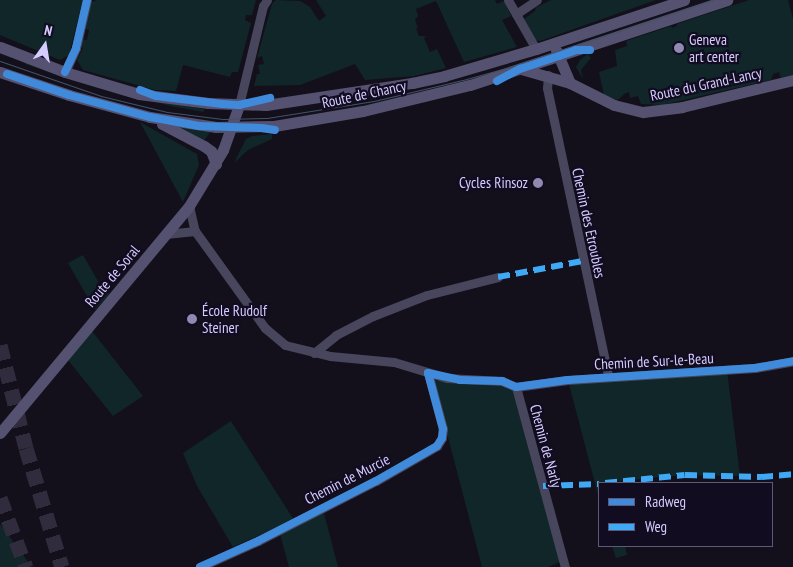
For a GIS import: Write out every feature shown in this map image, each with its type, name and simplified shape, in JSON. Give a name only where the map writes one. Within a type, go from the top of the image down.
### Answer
[{"type":"main road","name":"Route de Chancy","points":[[0,47],[64,72],[140,94],[239,105],[280,103],[412,83],[484,66],[684,0]]},
{"type":"main road","name":"Route de Chancy","points":[[0,72],[62,93],[150,117],[187,124],[232,128],[274,126],[360,112],[436,94],[520,69],[727,0]]},
{"type":"main road","points":[[541,48],[556,50],[559,56],[560,77]]},
{"type":"main road","name":"Route du Grand-Lancy","points":[[520,69],[560,77],[614,105],[652,112],[690,106],[793,80]]},
{"type":"main road","name":"Route de Soral","points":[[0,433],[189,206],[216,164],[232,128],[239,105]]},
{"type":"main road","points":[[150,117],[204,146],[210,151],[216,164]]},
{"type":"street","points":[[64,72],[76,48],[87,0]]},
{"type":"street","points":[[239,105],[263,6],[267,0]]},
{"type":"street","points":[[508,0],[541,48]]},
{"type":"street","points":[[516,14],[537,0]]},
{"type":"street","name":"Chemin des Etroubles","points":[[560,77],[547,88],[608,376]]},
{"type":"street","name":"Chemin de Narly","points":[[189,206],[195,231],[269,333],[290,348],[314,353],[394,362],[428,373],[460,380],[502,381],[516,387],[565,567]]},
{"type":"street","points":[[166,234],[195,231]]},
{"type":"street","points":[[314,353],[336,335],[373,316],[427,295],[498,277]]},
{"type":"street","name":"Chemin de Sur-le-Beau","points":[[516,387],[528,384],[608,376],[754,368],[793,361]]},
{"type":"street","name":"Chemin de Murcie","points":[[200,567],[258,541],[376,481],[437,446],[442,438],[443,429],[428,373]]},
{"type":"green space","points":[[0,0],[83,0],[69,55],[60,60],[0,35]]},
{"type":"green space","points":[[97,0],[256,0],[252,15],[246,15],[245,20],[251,23],[238,72],[232,72],[230,77],[183,65],[176,91],[155,90],[83,70],[77,60],[83,48],[80,45],[81,39],[87,40],[89,30],[83,28],[89,3]]},
{"type":"green space","points":[[276,0],[300,1],[310,7],[319,21],[326,16],[316,0],[495,0],[497,4],[504,1],[511,16],[502,20],[517,47],[464,62],[436,1],[416,9],[418,16],[415,20],[418,28],[416,28],[419,36],[426,36],[424,38],[430,52],[437,49],[446,68],[414,76],[365,80],[355,64],[300,85],[254,86],[257,74],[260,74],[258,65],[264,64],[262,56],[257,58],[272,4]]},
{"type":"green space","points":[[551,0],[656,0],[540,41],[534,40],[523,20],[536,10],[535,8]]},
{"type":"green space","points":[[749,0],[788,0],[793,19],[793,75],[781,78],[779,72],[773,74],[771,80],[662,105],[641,104],[638,96],[630,98],[629,92],[618,100],[604,95],[599,72],[617,66],[615,50],[627,46],[626,41],[671,26],[672,28],[677,26],[677,24]]},
{"type":"green space","points":[[588,54],[591,58],[581,70],[583,79],[576,67],[580,60]]},
{"type":"green space","points":[[26,61],[161,101],[204,109],[204,112],[175,107],[103,89],[25,64]]},
{"type":"green space","points":[[140,122],[197,154],[199,165],[183,202]]},
{"type":"green space","points":[[177,127],[211,131],[203,142]]},
{"type":"green space","points":[[272,134],[272,139],[248,150],[234,163],[246,139],[252,136]]},
{"type":"green space","points":[[83,255],[102,288],[105,288],[109,294],[95,310],[68,263]]},
{"type":"green space","points":[[92,331],[143,396],[113,416],[68,360]]},
{"type":"green space","points":[[727,370],[740,476],[685,475],[598,482],[598,495],[568,380]]},
{"type":"green space","points":[[433,380],[502,385],[508,386],[514,392],[560,562],[548,567],[482,567]]},
{"type":"green space","points":[[231,421],[294,520],[233,547],[197,486],[183,453]]},
{"type":"green space","points":[[324,513],[338,567],[289,567],[280,534]]},
{"type":"green space","points":[[0,524],[32,567],[0,567]]},
{"type":"green space","points":[[612,547],[625,547],[627,555],[616,558]]},
{"type":"tunnel","points":[[0,345],[26,448],[62,567]]},
{"type":"tunnel","points":[[0,498],[26,567]]},
{"type":"tram line","points":[[0,61],[101,96],[167,112],[223,119],[267,118],[374,101],[463,80],[510,67],[713,0]]},
{"type":"marked path","points":[[498,277],[583,261]]},
{"type":"marked path","points":[[615,482],[685,475],[761,477],[793,474]]},
{"type":"marked path","points":[[543,486],[598,484]]},
{"type":"cycle path","points":[[65,72],[76,48],[87,0]]},
{"type":"cycle path","points":[[497,81],[520,69],[576,50],[590,50]]},
{"type":"cycle path","points":[[7,74],[69,95],[150,117],[199,126],[275,130]]},
{"type":"cycle path","points":[[140,90],[156,96],[239,105],[270,98]]},
{"type":"cycle path","points":[[200,567],[258,541],[376,481],[437,446],[442,438],[443,429],[428,373],[460,380],[502,381],[516,387],[568,380],[755,368],[793,361]]},
{"type":"place","name":"Geneva art center","points":[[679,48]]},
{"type":"place","name":"Cycles Rinsoz","points":[[538,183]]},
{"type":"place","name":"École Rudolf Steiner","points":[[192,319]]}]
